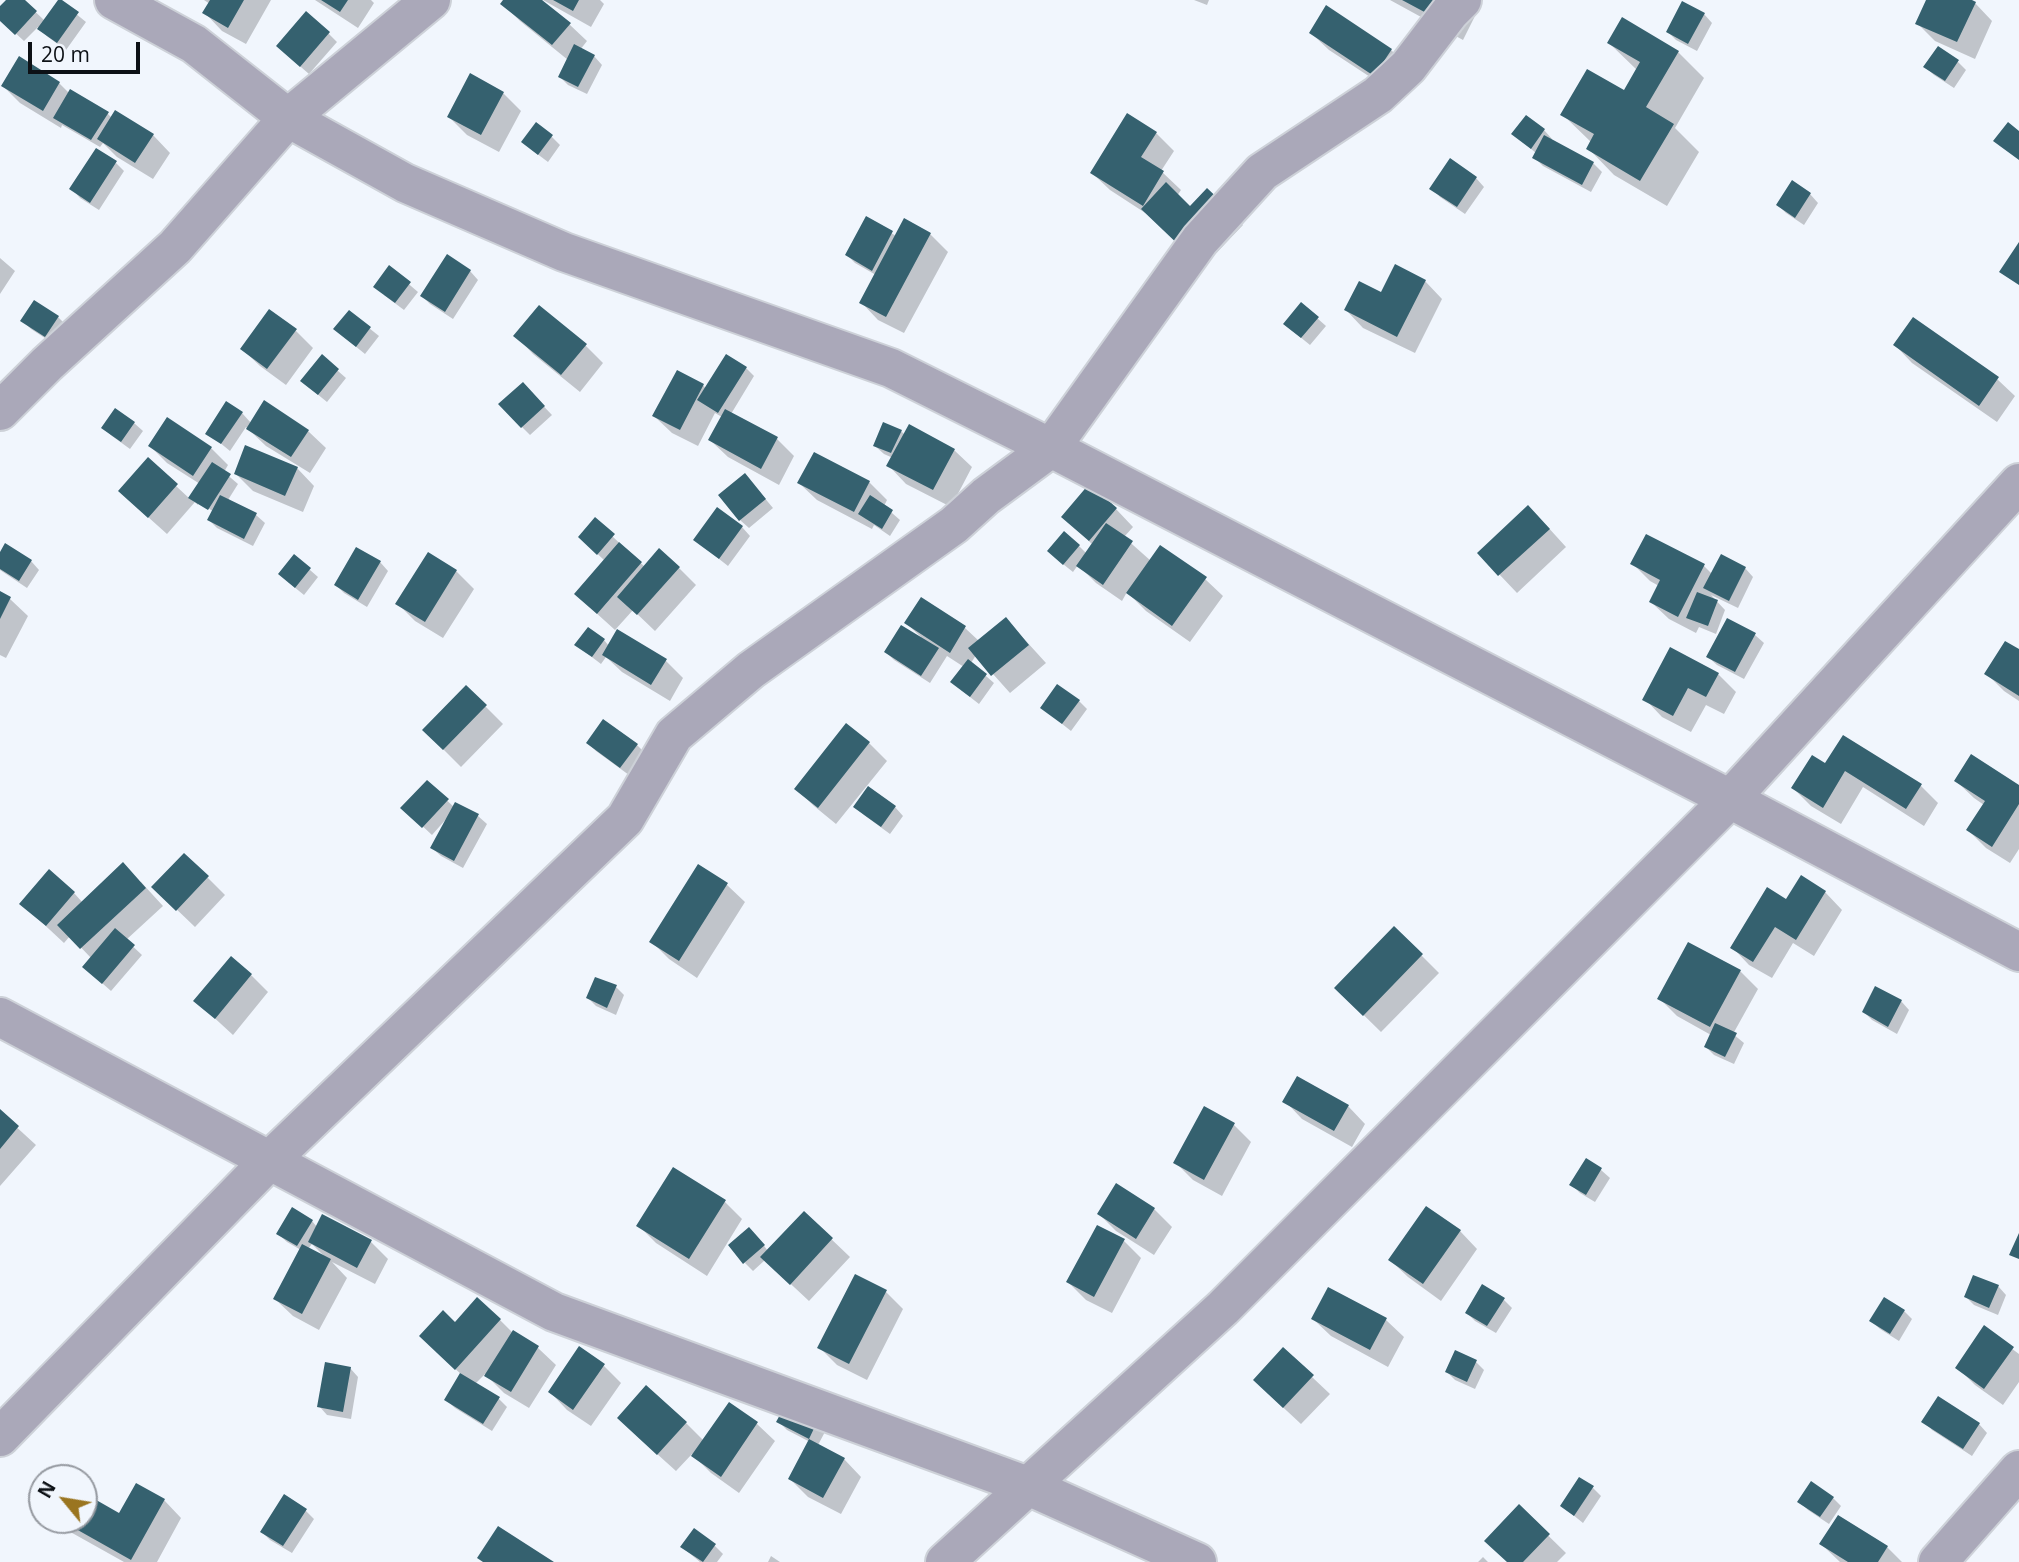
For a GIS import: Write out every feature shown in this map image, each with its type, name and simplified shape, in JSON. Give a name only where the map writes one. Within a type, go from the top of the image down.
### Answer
[{"type":"street","points":[[114,0],[194,44],[288,118],[405,183],[564,252],[891,368],[1051,448],[2019,951]]},
{"type":"street","points":[[0,411],[47,363],[175,247],[288,118],[431,0]]},
{"type":"street","points":[[0,1437],[271,1160],[625,819],[674,735],[751,670],[954,525],[986,496],[1051,448],[1200,240],[1262,172],[1378,95],[1408,67],[1462,0]]},
{"type":"street","points":[[945,1562],[1223,1308],[1730,799],[2019,483]]},
{"type":"street","points":[[0,1017],[554,1312],[1028,1486],[1197,1562]]},
{"type":"street","points":[[1938,1562],[2019,1470]]},
{"type":"building","points":[[6,0],[25,0],[37,11],[15,35],[0,21],[0,6]]},
{"type":"building","points":[[58,0],[79,12],[57,43],[37,29]]},
{"type":"building","points":[[210,0],[244,0],[228,28],[202,13]]},
{"type":"building","points":[[321,0],[348,0],[340,12]]},
{"type":"building","points":[[503,0],[542,0],[571,23],[552,45],[500,4]]},
{"type":"building","points":[[553,0],[579,0],[573,11]]},
{"type":"building","points":[[1402,0],[1457,0],[1445,23]]},
{"type":"building","points":[[1926,0],[1976,2],[1957,42],[1915,24]]},
{"type":"building","points":[[1682,1],[1705,13],[1688,44],[1666,32]]},
{"type":"building","points":[[1326,5],[1392,49],[1374,76],[1309,33]]},
{"type":"building","points":[[306,11],[330,32],[300,67],[276,46]]},
{"type":"building","points":[[1622,17],[1679,51],[1646,107],[1674,124],[1640,181],[1586,149],[1594,134],[1560,115],[1587,69],[1624,90],[1640,62],[1607,43]]},
{"type":"building","points":[[574,44],[595,55],[578,87],[558,77]]},
{"type":"building","points":[[1938,46],[1959,60],[1945,81],[1923,67]]},
{"type":"building","points":[[19,56],[60,82],[43,111],[1,86]]},
{"type":"building","points":[[470,73],[504,92],[481,135],[447,117]]},
{"type":"building","points":[[70,89],[109,112],[91,140],[53,118]]},
{"type":"building","points":[[115,110],[154,134],[135,163],[97,139]]},
{"type":"building","points":[[1127,113],[1157,132],[1141,157],[1164,171],[1143,206],[1090,173]]},
{"type":"building","points":[[1526,115],[1545,129],[1531,149],[1511,134]]},
{"type":"building","points":[[536,122],[553,135],[538,155],[521,142]]},
{"type":"building","points":[[2008,122],[2019,131],[2019,160],[1993,141]]},
{"type":"building","points":[[1544,135],[1594,162],[1582,185],[1532,158]]},
{"type":"building","points":[[96,148],[117,161],[90,203],[69,189]]},
{"type":"building","points":[[1450,158],[1477,177],[1457,207],[1429,189]]},
{"type":"building","points":[[1792,180],[1811,193],[1795,218],[1776,205]]},
{"type":"building","points":[[1166,182],[1190,206],[1207,188],[1227,207],[1185,251],[1141,209]]},
{"type":"building","points":[[866,216],[893,231],[872,271],[845,255]]},
{"type":"building","points":[[904,218],[931,233],[886,317],[859,303]]},
{"type":"building","points":[[2019,242],[2019,285],[1999,272]]},
{"type":"building","points":[[447,254],[471,270],[445,312],[420,296]]},
{"type":"building","points":[[1395,264],[1426,280],[1397,337],[1344,310],[1359,281],[1381,292]]},
{"type":"building","points":[[389,265],[411,282],[395,303],[373,287]]},
{"type":"building","points":[[34,300],[59,316],[45,337],[20,321]]},
{"type":"building","points":[[1301,302],[1319,317],[1301,338],[1283,324]]},
{"type":"building","points":[[539,305],[587,344],[561,375],[513,336]]},
{"type":"building","points":[[269,309],[297,329],[267,369],[240,349]]},
{"type":"building","points":[[349,310],[371,327],[356,347],[333,329]]},
{"type":"building","points":[[1913,317],[1999,377],[1979,406],[1893,345]]},
{"type":"building","points":[[322,354],[339,369],[318,395],[300,381]]},
{"type":"building","points":[[726,354],[747,367],[718,413],[697,400]]},
{"type":"building","points":[[677,370],[704,384],[680,430],[652,416]]},
{"type":"building","points":[[523,382],[545,406],[521,428],[498,404]]},
{"type":"building","points":[[264,400],[309,430],[291,457],[246,429]]},
{"type":"building","points":[[226,401],[243,412],[221,444],[205,434]]},
{"type":"building","points":[[115,408],[135,422],[121,442],[101,428]]},
{"type":"building","points":[[725,409],[778,437],[761,469],[708,440]]},
{"type":"building","points":[[167,417],[212,447],[193,476],[148,446]]},
{"type":"building","points":[[883,422],[902,430],[891,453],[873,446]]},
{"type":"building","points":[[909,424],[955,449],[933,490],[886,466]]},
{"type":"building","points":[[245,445],[298,467],[285,496],[234,474]]},
{"type":"building","points":[[814,452],[870,481],[854,512],[797,483]]},
{"type":"building","points":[[148,457],[178,484],[148,518],[118,491]]},
{"type":"building","points":[[212,462],[231,474],[208,510],[188,498]]},
{"type":"building","points":[[745,473],[766,499],[739,521],[718,495]]},
{"type":"building","points":[[1089,484],[1117,508],[1089,541],[1061,517]]},
{"type":"building","points":[[220,495],[257,513],[244,539],[207,520]]},
{"type":"building","points":[[870,495],[893,510],[882,529],[858,514]]},
{"type":"building","points":[[1528,505],[1550,529],[1498,576],[1477,553]]},
{"type":"building","points":[[717,507],[743,526],[719,559],[693,540]]},
{"type":"building","points":[[595,517],[615,534],[597,555],[578,537]]},
{"type":"building","points":[[1106,523],[1133,541],[1103,585],[1076,566]]},
{"type":"building","points":[[1064,531],[1080,545],[1063,565],[1047,551]]},
{"type":"building","points":[[1646,534],[1705,564],[1678,617],[1649,602],[1660,580],[1630,564]]},
{"type":"building","points":[[619,542],[642,562],[597,614],[574,594]]},
{"type":"building","points":[[5,543],[32,560],[19,581],[0,569],[0,552]]},
{"type":"building","points":[[1160,545],[1207,577],[1172,626],[1126,593]]},
{"type":"building","points":[[356,547],[381,561],[358,600],[334,585]]},
{"type":"building","points":[[659,548],[680,567],[637,615],[617,597]]},
{"type":"building","points":[[428,552],[457,570],[425,622],[395,604]]},
{"type":"building","points":[[294,554],[311,568],[295,588],[278,574]]},
{"type":"building","points":[[1721,554],[1746,567],[1729,601],[1703,588]]},
{"type":"building","points":[[0,591],[11,597],[0,619]]},
{"type":"building","points":[[1697,592],[1718,600],[1708,626],[1686,618]]},
{"type":"building","points":[[921,597],[966,626],[950,653],[904,623]]},
{"type":"building","points":[[1006,617],[1029,645],[991,676],[968,648]]},
{"type":"building","points":[[1727,618],[1756,633],[1735,672],[1706,657]]},
{"type":"building","points":[[901,625],[939,648],[921,676],[884,652]]},
{"type":"building","points":[[588,627],[605,639],[592,657],[574,645]]},
{"type":"building","points":[[617,629],[667,659],[651,685],[602,655]]},
{"type":"building","points":[[2005,641],[2019,649],[2019,696],[1984,674]]},
{"type":"building","points":[[1670,647],[1719,673],[1706,697],[1688,688],[1673,716],[1642,700]]},
{"type":"building","points":[[968,659],[987,674],[970,697],[950,682]]},
{"type":"building","points":[[1057,684],[1080,700],[1062,724],[1040,708]]},
{"type":"building","points":[[466,685],[487,705],[443,750],[422,730]]},
{"type":"building","points":[[603,719],[638,744],[620,768],[586,743]]},
{"type":"building","points":[[846,723],[870,742],[818,808],[794,789]]},
{"type":"building","points":[[1843,735],[1922,784],[1906,809],[1845,771],[1823,808],[1791,788],[1812,755],[1825,763]]},
{"type":"building","points":[[1971,754],[2019,785],[2019,804],[1992,847],[1966,830],[1985,801],[1954,781]]},
{"type":"building","points":[[427,780],[449,799],[422,828],[400,808]]},
{"type":"building","points":[[868,786],[896,806],[881,827],[853,807]]},
{"type":"building","points":[[455,802],[479,814],[454,861],[430,848]]},
{"type":"building","points":[[184,853],[209,876],[176,911],[151,887]]},
{"type":"building","points":[[123,862],[146,888],[80,949],[57,925]]},
{"type":"building","points":[[698,864],[728,883],[679,961],[649,942]]},
{"type":"building","points":[[49,869],[75,892],[46,926],[19,904]]},
{"type":"building","points":[[1801,875],[1826,891],[1796,940],[1775,927],[1753,962],[1730,948],[1767,887],[1786,899]]},
{"type":"building","points":[[1394,926],[1423,954],[1363,1016],[1334,988]]},
{"type":"building","points":[[115,928],[135,945],[102,984],[82,967]]},
{"type":"building","points":[[1688,942],[1741,970],[1710,1027],[1657,999]]},
{"type":"building","points":[[231,956],[252,974],[215,1019],[193,1001]]},
{"type":"building","points":[[595,977],[617,985],[607,1008],[586,998]]},
{"type":"building","points":[[1875,986],[1902,1000],[1888,1027],[1862,1012]]},
{"type":"building","points":[[1715,1023],[1737,1033],[1725,1057],[1704,1047]]},
{"type":"building","points":[[1297,1076],[1349,1105],[1334,1131],[1282,1102]]},
{"type":"building","points":[[1204,1106],[1235,1123],[1204,1180],[1173,1163]]},
{"type":"building","points":[[0,1109],[19,1126],[0,1149]]},
{"type":"building","points":[[1586,1158],[1602,1168],[1586,1195],[1569,1185]]},
{"type":"building","points":[[673,1167],[726,1200],[689,1259],[636,1226]]},
{"type":"building","points":[[1116,1183],[1155,1208],[1136,1239],[1097,1214]]},
{"type":"building","points":[[1426,1206],[1461,1230],[1423,1284],[1388,1260]]},
{"type":"building","points":[[292,1207],[313,1220],[297,1246],[276,1234]]},
{"type":"building","points":[[804,1211],[833,1238],[790,1285],[760,1257]]},
{"type":"building","points":[[322,1214],[372,1240],[357,1268],[308,1242]]},
{"type":"building","points":[[1097,1225],[1125,1239],[1094,1297],[1066,1282]]},
{"type":"building","points":[[749,1227],[765,1245],[743,1264],[728,1245]]},
{"type":"building","points":[[2019,1233],[2019,1259],[2009,1255]]},
{"type":"building","points":[[302,1244],[331,1259],[302,1314],[273,1299]]},
{"type":"building","points":[[855,1274],[887,1290],[849,1364],[817,1348]]},
{"type":"building","points":[[1973,1275],[1999,1285],[1989,1308],[1964,1297]]},
{"type":"building","points":[[1482,1284],[1505,1298],[1487,1326],[1465,1313]]},
{"type":"building","points":[[1328,1287],[1387,1318],[1370,1350],[1311,1319]]},
{"type":"building","points":[[477,1297],[501,1319],[455,1370],[419,1336],[443,1310],[455,1322]]},
{"type":"building","points":[[1884,1297],[1905,1310],[1890,1334],[1869,1321]]},
{"type":"building","points":[[1984,1325],[2014,1347],[1984,1389],[1955,1368]]},
{"type":"building","points":[[513,1330],[539,1346],[511,1392],[484,1376]]},
{"type":"building","points":[[579,1346],[605,1364],[573,1410],[548,1392]]},
{"type":"building","points":[[1283,1347],[1314,1375],[1283,1408],[1253,1380]]},
{"type":"building","points":[[1455,1350],[1477,1360],[1467,1382],[1445,1372]]},
{"type":"building","points":[[325,1362],[351,1367],[343,1412],[317,1407]]},
{"type":"building","points":[[460,1373],[500,1397],[483,1424],[444,1400]]},
{"type":"building","points":[[646,1385],[687,1422],[657,1455],[617,1418]]},
{"type":"building","points":[[1938,1396],[1980,1423],[1963,1449],[1921,1422]]},
{"type":"building","points":[[729,1402],[758,1422],[721,1477],[691,1456]]},
{"type":"building","points":[[786,1404],[818,1420],[809,1439],[776,1422]]},
{"type":"building","points":[[809,1439],[845,1458],[823,1498],[788,1479]]},
{"type":"building","points":[[1579,1477],[1594,1486],[1574,1516],[1560,1506]]},
{"type":"building","points":[[1811,1481],[1834,1497],[1820,1517],[1797,1502]]},
{"type":"building","points":[[136,1483],[165,1499],[131,1560],[85,1534],[98,1534],[98,1501],[119,1513]]},
{"type":"building","points":[[284,1494],[307,1509],[283,1546],[260,1532]]},
{"type":"building","points":[[1519,1504],[1550,1534],[1523,1562],[1507,1562],[1484,1541]]},
{"type":"building","points":[[1838,1515],[1888,1546],[1878,1562],[1848,1562],[1819,1544]]},
{"type":"building","points":[[498,1526],[554,1562],[483,1562],[477,1558]]},
{"type":"building","points":[[694,1528],[716,1544],[703,1562],[680,1547]]}]
